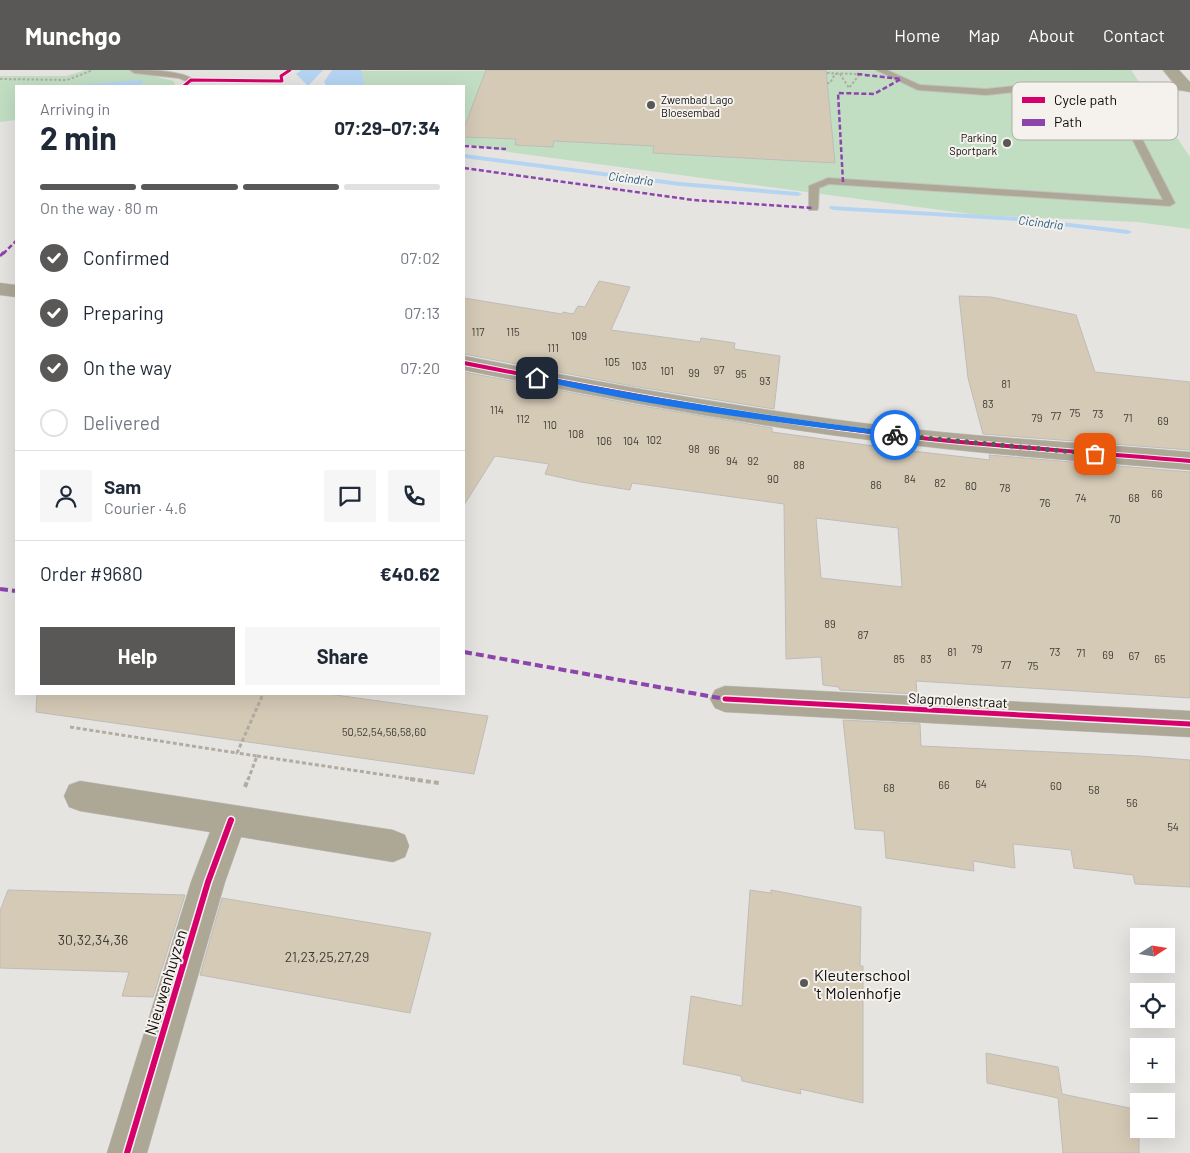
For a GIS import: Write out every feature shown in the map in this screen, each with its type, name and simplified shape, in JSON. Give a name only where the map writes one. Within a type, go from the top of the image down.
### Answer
[{"type":"street","points":[[1171,70],[1188,89]]},
{"type":"street","points":[[0,289],[15,291]]},
{"type":"street","points":[[465,363],[647,399],[774,419],[912,437],[1190,461]]},
{"type":"street","name":"Slagmolenstraat","points":[[725,699],[1190,724]]},
{"type":"street","points":[[80,796],[392,846]]},
{"type":"street","name":"Nieuwenhuyzen","points":[[127,1153],[208,882],[232,820]]},
{"type":"lane","points":[[134,70],[180,76],[191,80]]},
{"type":"lane","points":[[880,70],[918,87],[986,92],[1012,89]]},
{"type":"lane","points":[[813,208],[814,186],[828,182],[1170,203],[1138,140]]},
{"type":"path","points":[[0,79],[67,80],[92,70]]},
{"type":"path","points":[[827,72],[858,74],[849,88],[840,74],[836,74],[830,83],[827,83]]},
{"type":"path","points":[[237,753],[263,695]]},
{"type":"path","points":[[70,727],[439,783]]},
{"type":"path","points":[[232,820],[257,756]]},
{"type":"green space","points":[[85,70],[128,70],[174,81],[175,84],[15,85],[15,120],[0,122],[0,76],[66,76]]},
{"type":"green space","points":[[1131,70],[1139,82],[1012,82],[1012,140],[1178,139],[1190,157],[1190,229],[1137,222],[978,215],[515,153],[465,144],[465,85],[365,85],[360,71]]},
{"type":"water","points":[[301,70],[323,70],[309,85],[296,74]]},
{"type":"water","points":[[332,70],[361,70],[365,85],[326,85],[324,82]]},
{"type":"water","points":[[143,80],[140,85],[76,85]]},
{"type":"building","name":"Zwembad Lago Bloesembad","points":[[486,70],[826,70],[835,163],[653,153],[654,146],[554,141],[553,147],[515,145],[516,139],[465,137],[465,125]]},
{"type":"building","points":[[599,281],[630,287],[611,330],[700,342],[701,338],[735,343],[734,349],[780,356],[774,409],[632,386],[465,354],[465,298],[562,314],[563,312],[573,314],[578,306],[585,307]]},
{"type":"building","points":[[959,296],[991,297],[1076,315],[1095,372],[1190,382],[1190,450],[983,434],[968,378]]},
{"type":"building","points":[[465,372],[631,404],[772,428],[772,432],[895,449],[990,460],[989,455],[1190,472],[1190,698],[916,681],[917,694],[840,690],[839,687],[823,685],[821,657],[786,659],[784,504],[632,483],[630,490],[581,482],[545,474],[549,464],[495,456],[465,503]],"holes":[[[816,518],[898,528],[902,587],[821,578]]]},
{"type":"building","points":[[37,695],[335,695],[488,716],[474,774],[36,712]]},
{"type":"building","points":[[843,720],[920,724],[921,746],[1190,760],[1190,887],[1135,884],[1133,875],[1074,868],[1071,850],[1013,844],[1015,868],[973,861],[974,871],[886,858],[884,831],[855,829]]},
{"type":"building","points":[[8,890],[185,895],[153,997],[122,996],[129,972],[0,968],[0,911]]},
{"type":"building","name":"Kleuterschool 't Molenhofje","points":[[750,890],[771,893],[771,890],[861,907],[860,966],[863,966],[863,1103],[800,1089],[801,1094],[742,1081],[741,1076],[683,1064],[691,996],[742,1006]]},
{"type":"building","points":[[222,898],[431,933],[410,1013],[200,975]]},
{"type":"building","points":[[986,1053],[1058,1067],[1062,1094],[1130,1108],[1130,1138],[1139,1138],[1139,1153],[1063,1153],[1058,1098],[987,1083]]},
{"type":"waterway","name":"Cicindria","points":[[465,156],[680,184],[798,194]]},
{"type":"waterway","name":"Cicindria","points":[[833,208],[1019,219],[1128,232]]},
{"type":"marked path","points":[[843,182],[838,93],[874,94],[901,79],[857,74]]},
{"type":"marked path","points":[[465,146],[506,149]]},
{"type":"marked path","points":[[465,168],[693,200],[813,208]]},
{"type":"marked path","points":[[0,256],[15,242]]},
{"type":"marked path","points":[[0,589],[15,591]]},
{"type":"marked path","points":[[465,652],[725,699]]},
{"type":"cycle path","points":[[185,85],[191,80],[282,81],[281,76],[290,70]]},
{"type":"cycle path","points":[[465,363],[647,399],[774,419],[912,437],[1190,461]]},
{"type":"cycle path","points":[[725,699],[1190,724]]},
{"type":"cycle path","points":[[127,1153],[208,882],[231,820]]},
{"type":"way so far","points":[[895,435],[1095,454]]},
{"type":"place","name":"Zwembad Lago Bloesembad","points":[[651,105]]},
{"type":"place","name":"Parking Sportpark","points":[[1007,143]]},
{"type":"place","name":"Kleuterschool 't Molenhofje","points":[[804,983]]},
{"type":"route","points":[[537,378],[647,399],[774,419],[895,435]]}]
